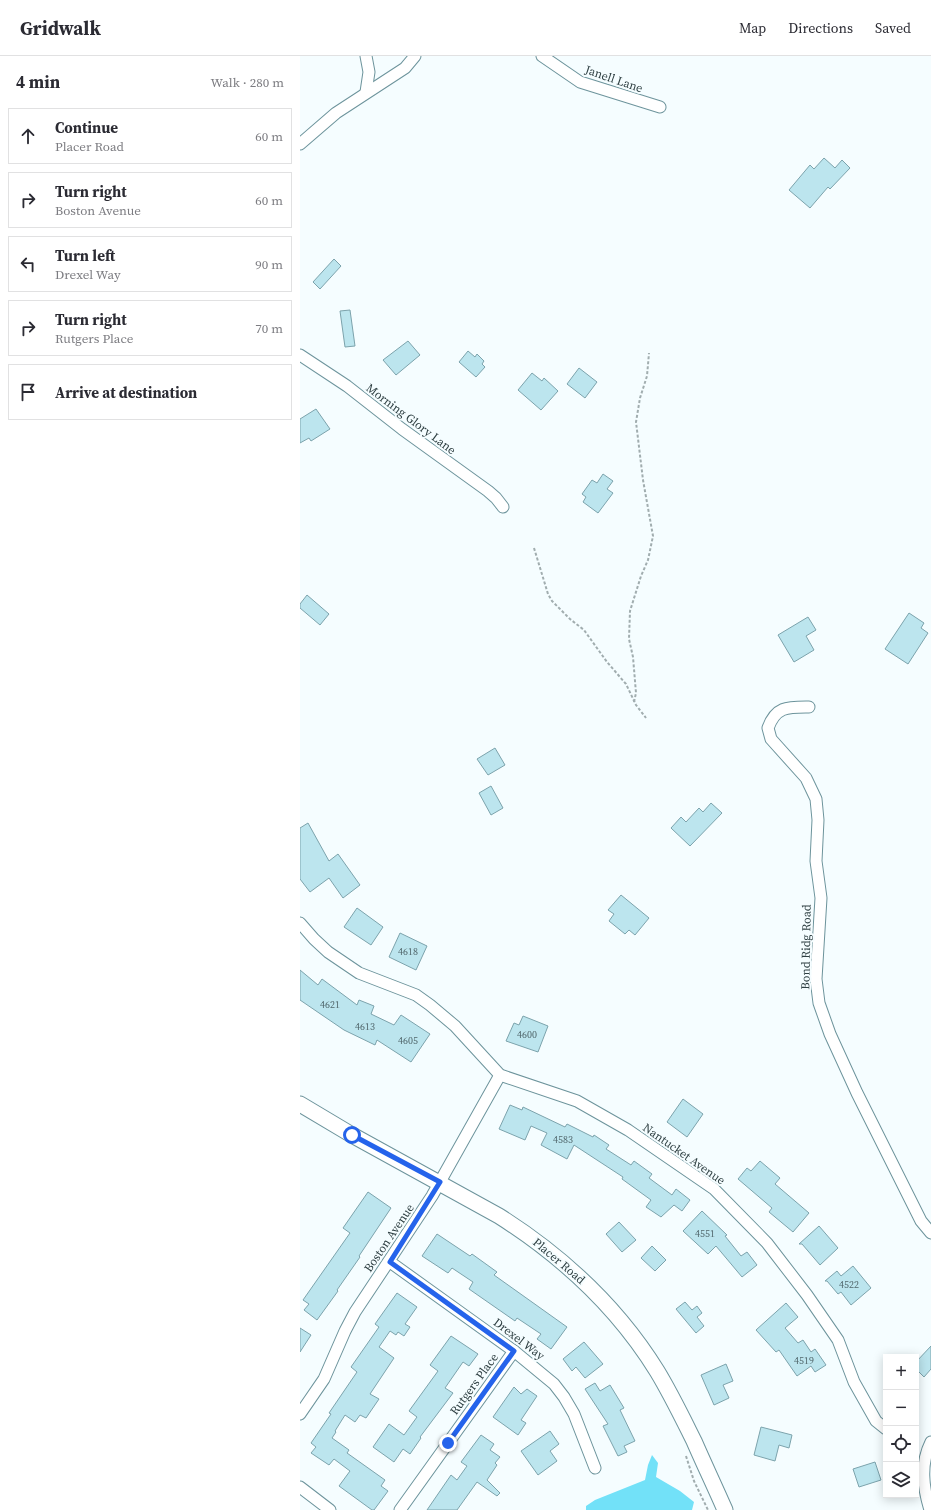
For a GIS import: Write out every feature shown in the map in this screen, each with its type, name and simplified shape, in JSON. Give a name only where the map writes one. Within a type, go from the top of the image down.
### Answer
[{"type":"main road","name":"Placer Road","points":[[300,1104],[352,1135],[440,1182],[517,1227],[559,1258],[602,1299],[639,1344],[675,1401],[725,1510]]},
{"type":"street","points":[[366,56],[369,72],[366,92]]},
{"type":"street","points":[[300,144],[324,122],[366,92],[399,73],[415,56]]},
{"type":"street","name":"Janell Lane","points":[[542,56],[580,82],[660,107]]},
{"type":"street","name":"Morning Glory Lane","points":[[300,355],[346,386],[391,421],[488,491],[503,507]]},
{"type":"street","name":"Bond Ridg Road","points":[[809,707],[782,709],[774,715],[768,728],[771,739],[806,778],[816,799],[818,820],[816,861],[820,898],[816,979],[819,1003],[830,1034],[874,1128],[921,1221],[931,1233]]},
{"type":"street","points":[[300,923],[323,948],[359,973],[416,995],[430,1005],[455,1026],[500,1075]]},
{"type":"street","name":"Boston Avenue","points":[[300,1414],[324,1378],[355,1312],[390,1262],[440,1182],[500,1075]]},
{"type":"street","name":"Nantucket Avenue","points":[[500,1075],[577,1100],[628,1130],[714,1189],[767,1243],[807,1295],[838,1340],[854,1382],[876,1421],[883,1427]]},
{"type":"street","name":"Drexel Way","points":[[390,1262],[514,1351],[548,1378],[562,1394],[574,1414],[595,1468]]},
{"type":"street","name":"Rutgers Place","points":[[400,1510],[514,1351]]},
{"type":"street","points":[[924,1447],[924,1484],[930,1510]]},
{"type":"street","points":[[300,1488],[330,1510]]},
{"type":"path","points":[[634,702],[636,693],[633,657],[629,639],[630,611],[641,576],[648,560],[653,536],[642,474],[636,422],[640,398],[647,376],[649,353]]},
{"type":"path","points":[[534,548],[548,594],[552,601],[564,614],[584,630],[607,662],[626,684],[634,702],[646,718]]},
{"type":"path","points":[[684,1452],[694,1482],[708,1510]]},
{"type":"water","points":[[652,1455],[658,1463],[656,1477],[680,1491],[694,1502],[692,1510],[586,1510],[586,1506],[595,1500],[645,1480]]},
{"type":"building","points":[[824,158],[835,168],[842,160],[850,168],[830,189],[828,187],[810,208],[789,190],[810,165],[814,169]]},
{"type":"building","points":[[334,259],[341,266],[320,289],[313,282]]},
{"type":"building","points":[[350,310],[355,346],[345,347],[340,311]]},
{"type":"building","points":[[408,341],[420,355],[396,375],[383,360]]},
{"type":"building","points":[[468,351],[475,357],[477,354],[484,361],[482,364],[485,367],[476,377],[459,362]]},
{"type":"building","points":[[579,368],[597,382],[585,398],[567,384]]},
{"type":"building","points":[[532,373],[542,381],[544,378],[558,391],[541,410],[518,390]]},
{"type":"building","points":[[316,409],[330,429],[311,441],[309,438],[300,443],[300,419]]},
{"type":"building","points":[[603,474],[613,481],[607,489],[613,493],[598,513],[583,502],[586,497],[582,494],[592,480],[597,483]]},
{"type":"building","points":[[307,595],[329,614],[320,625],[300,608],[300,604]]},
{"type":"building","points":[[909,613],[924,623],[921,628],[928,633],[908,664],[885,649]]},
{"type":"building","points":[[808,617],[816,630],[806,636],[814,650],[794,662],[778,635]]},
{"type":"building","points":[[495,748],[505,765],[488,775],[477,759]]},
{"type":"building","points":[[491,786],[503,808],[491,815],[479,793]]},
{"type":"building","points":[[711,803],[722,813],[690,846],[671,828],[681,817],[686,822],[699,808],[703,812]]},
{"type":"building","points":[[308,823],[329,861],[338,854],[360,885],[343,898],[329,878],[310,892],[300,879],[300,828]]},
{"type":"building","points":[[621,895],[649,918],[635,935],[629,930],[625,934],[609,921],[614,914],[608,910]]},
{"type":"building","points":[[357,908],[383,927],[371,945],[344,927]]},
{"type":"building","points":[[400,933],[427,946],[416,970],[389,957]]},
{"type":"building","points":[[300,970],[318,985],[322,979],[357,1005],[359,1000],[374,1006],[371,1014],[394,1025],[401,1015],[430,1034],[411,1062],[377,1040],[375,1045],[344,1030],[300,1000]]},
{"type":"building","points":[[523,1016],[548,1026],[538,1052],[506,1041],[514,1023],[519,1025]]},
{"type":"building","points":[[683,1099],[703,1114],[687,1137],[667,1122]]},
{"type":"building","points":[[510,1105],[522,1110],[523,1107],[565,1127],[567,1124],[593,1137],[594,1135],[609,1145],[606,1149],[631,1165],[634,1161],[652,1174],[649,1178],[672,1195],[676,1189],[690,1200],[682,1211],[674,1205],[661,1217],[646,1207],[651,1200],[622,1179],[623,1177],[574,1145],[567,1159],[541,1145],[547,1133],[531,1126],[525,1140],[499,1129]]},
{"type":"building","points":[[760,1161],[780,1178],[775,1184],[809,1213],[793,1232],[769,1212],[772,1208],[738,1179],[747,1168],[751,1171]]},
{"type":"building","points":[[368,1192],[391,1208],[337,1290],[338,1291],[317,1320],[304,1310],[309,1304],[303,1300],[350,1233],[343,1228]]},
{"type":"building","points":[[702,1211],[727,1235],[725,1236],[741,1256],[747,1252],[757,1265],[742,1277],[716,1246],[708,1254],[683,1231]]},
{"type":"building","points":[[619,1222],[636,1240],[622,1252],[606,1234]]},
{"type":"building","points":[[819,1226],[838,1248],[820,1265],[802,1244],[799,1244]]},
{"type":"building","points":[[437,1234],[470,1256],[472,1254],[497,1272],[494,1275],[567,1327],[551,1349],[537,1339],[541,1334],[517,1318],[515,1321],[469,1289],[473,1282],[452,1268],[448,1273],[422,1256]]},
{"type":"building","points":[[652,1246],[666,1260],[655,1271],[641,1258]]},
{"type":"building","points":[[853,1266],[871,1288],[851,1305],[841,1292],[838,1294],[827,1281],[825,1281],[837,1271],[841,1276]]},
{"type":"building","points":[[397,1293],[417,1307],[405,1324],[410,1327],[404,1336],[398,1332],[396,1335],[390,1331],[379,1347],[394,1358],[370,1394],[379,1399],[366,1418],[360,1415],[355,1422],[345,1415],[332,1438],[349,1450],[347,1453],[385,1480],[381,1486],[388,1491],[374,1510],[372,1510],[339,1486],[350,1471],[334,1459],[329,1465],[311,1453],[316,1447],[311,1443],[331,1414],[329,1413],[357,1372],[351,1367],[379,1327],[375,1324]]},
{"type":"building","points":[[685,1302],[692,1310],[697,1306],[702,1313],[697,1317],[704,1326],[696,1333],[676,1309]]},
{"type":"building","points":[[786,1303],[798,1317],[785,1328],[798,1343],[803,1340],[811,1352],[815,1349],[826,1365],[815,1372],[811,1366],[797,1376],[779,1350],[776,1352],[756,1330]]},
{"type":"building","points":[[300,1328],[311,1335],[300,1352]]},
{"type":"building","points":[[451,1336],[478,1354],[469,1366],[463,1362],[445,1388],[453,1393],[420,1437],[421,1438],[410,1454],[403,1449],[394,1462],[373,1447],[389,1424],[404,1435],[417,1417],[409,1411],[438,1371],[430,1365]]},
{"type":"building","points":[[584,1342],[603,1364],[585,1378],[576,1367],[572,1371],[563,1359]]},
{"type":"building","points":[[931,1346],[931,1369],[924,1377],[919,1372],[919,1359]]},
{"type":"building","points":[[726,1364],[733,1381],[723,1385],[729,1398],[714,1405],[701,1375]]},
{"type":"building","points":[[595,1383],[600,1391],[610,1385],[624,1408],[620,1410],[635,1441],[624,1446],[627,1452],[618,1456],[603,1426],[608,1424],[585,1389]]},
{"type":"building","points":[[514,1387],[521,1394],[527,1389],[537,1396],[521,1420],[526,1423],[518,1435],[493,1417]]},
{"type":"building","points":[[761,1427],[792,1435],[789,1448],[779,1445],[775,1461],[754,1455]]},
{"type":"building","points":[[550,1431],[559,1444],[550,1451],[557,1461],[538,1475],[521,1451]]},
{"type":"building","points":[[481,1435],[494,1444],[490,1450],[500,1457],[495,1463],[497,1465],[487,1480],[500,1493],[497,1496],[477,1482],[457,1510],[427,1510],[451,1475],[457,1480],[467,1466],[461,1462]]},
{"type":"building","points":[[875,1462],[881,1480],[859,1487],[853,1469]]},
{"type":"route","points":[[352,1135],[440,1182],[390,1262],[514,1351],[448,1443]]}]
